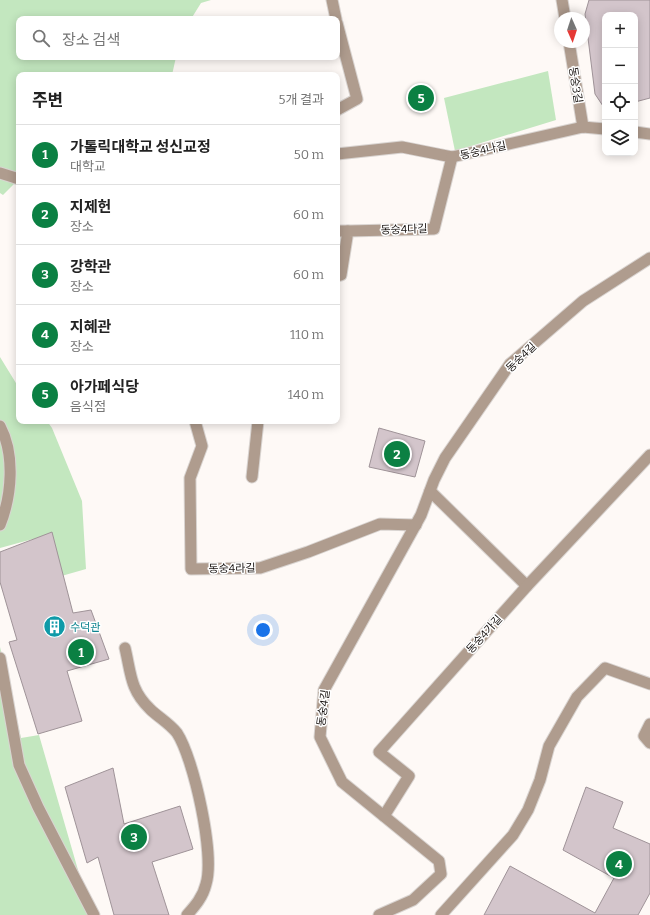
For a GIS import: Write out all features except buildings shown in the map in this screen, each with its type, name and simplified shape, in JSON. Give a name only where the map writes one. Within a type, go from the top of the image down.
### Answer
[{"type":"street","points":[[332,0],[335,16]]},
{"type":"street","points":[[562,0],[564,12]]},
{"type":"street","points":[[340,34],[357,99],[340,108]]},
{"type":"street","name":"동숭3길","points":[[570,48],[583,127]]},
{"type":"street","name":"동숭4나길","points":[[340,154],[402,147],[452,157],[583,127],[602,130]]},
{"type":"street","points":[[638,132],[650,134]]},
{"type":"street","name":"동숭4다길","points":[[340,275],[343,231],[434,229],[452,157]]},
{"type":"street","points":[[0,173],[16,178]]},
{"type":"street","name":"동숭4길","points":[[379,915],[413,900],[441,874],[439,861],[342,782],[320,737],[324,690],[416,525],[445,458],[510,364],[583,301],[650,258]]},
{"type":"street","name":"동숭4라길","points":[[196,424],[202,446],[190,478],[191,569],[260,568],[308,552],[380,524],[416,525]]},
{"type":"street","points":[[252,477],[258,424]]},
{"type":"street","points":[[0,426],[6,436],[10,481],[8,499],[0,525]]},
{"type":"street","name":"동숭4가길","points":[[384,816],[409,776],[379,752],[527,586],[650,455]]},
{"type":"street","points":[[430,491],[527,586]]},
{"type":"street","points":[[125,648],[131,681],[138,696],[176,733],[191,764],[207,850],[208,872],[206,885],[201,896],[196,905],[187,915]]},
{"type":"street","points":[[0,658],[19,765],[38,807],[94,915]]},
{"type":"street","points":[[441,915],[513,835],[528,810],[540,780],[549,746],[577,697],[605,668],[650,684]]},
{"type":"street","points":[[650,724],[644,736],[650,743]]},
{"type":"green space","points":[[0,0],[211,0],[201,3],[193,16],[16,16],[16,60],[175,60],[173,72],[16,72],[16,182],[3,195],[0,193]]},
{"type":"green space","points":[[548,71],[556,120],[455,151],[444,98]]},
{"type":"green space","points":[[0,357],[16,383],[16,424],[49,424],[82,501],[86,569],[51,579],[33,539],[0,548]]},
{"type":"green space","points":[[0,647],[21,738],[39,735],[91,915],[0,915]]},
{"type":"place","name":"아가페식당","points":[[421,98]]},
{"type":"place","name":"지제헌","points":[[397,454]]},
{"type":"place","name":"수덕관","points":[[55,627]]},
{"type":"place","name":"가톨릭대학교 성신교정","points":[[81,652]]},
{"type":"place","name":"강학관","points":[[134,837]]},
{"type":"place","name":"지혜관","points":[[619,864]]}]
